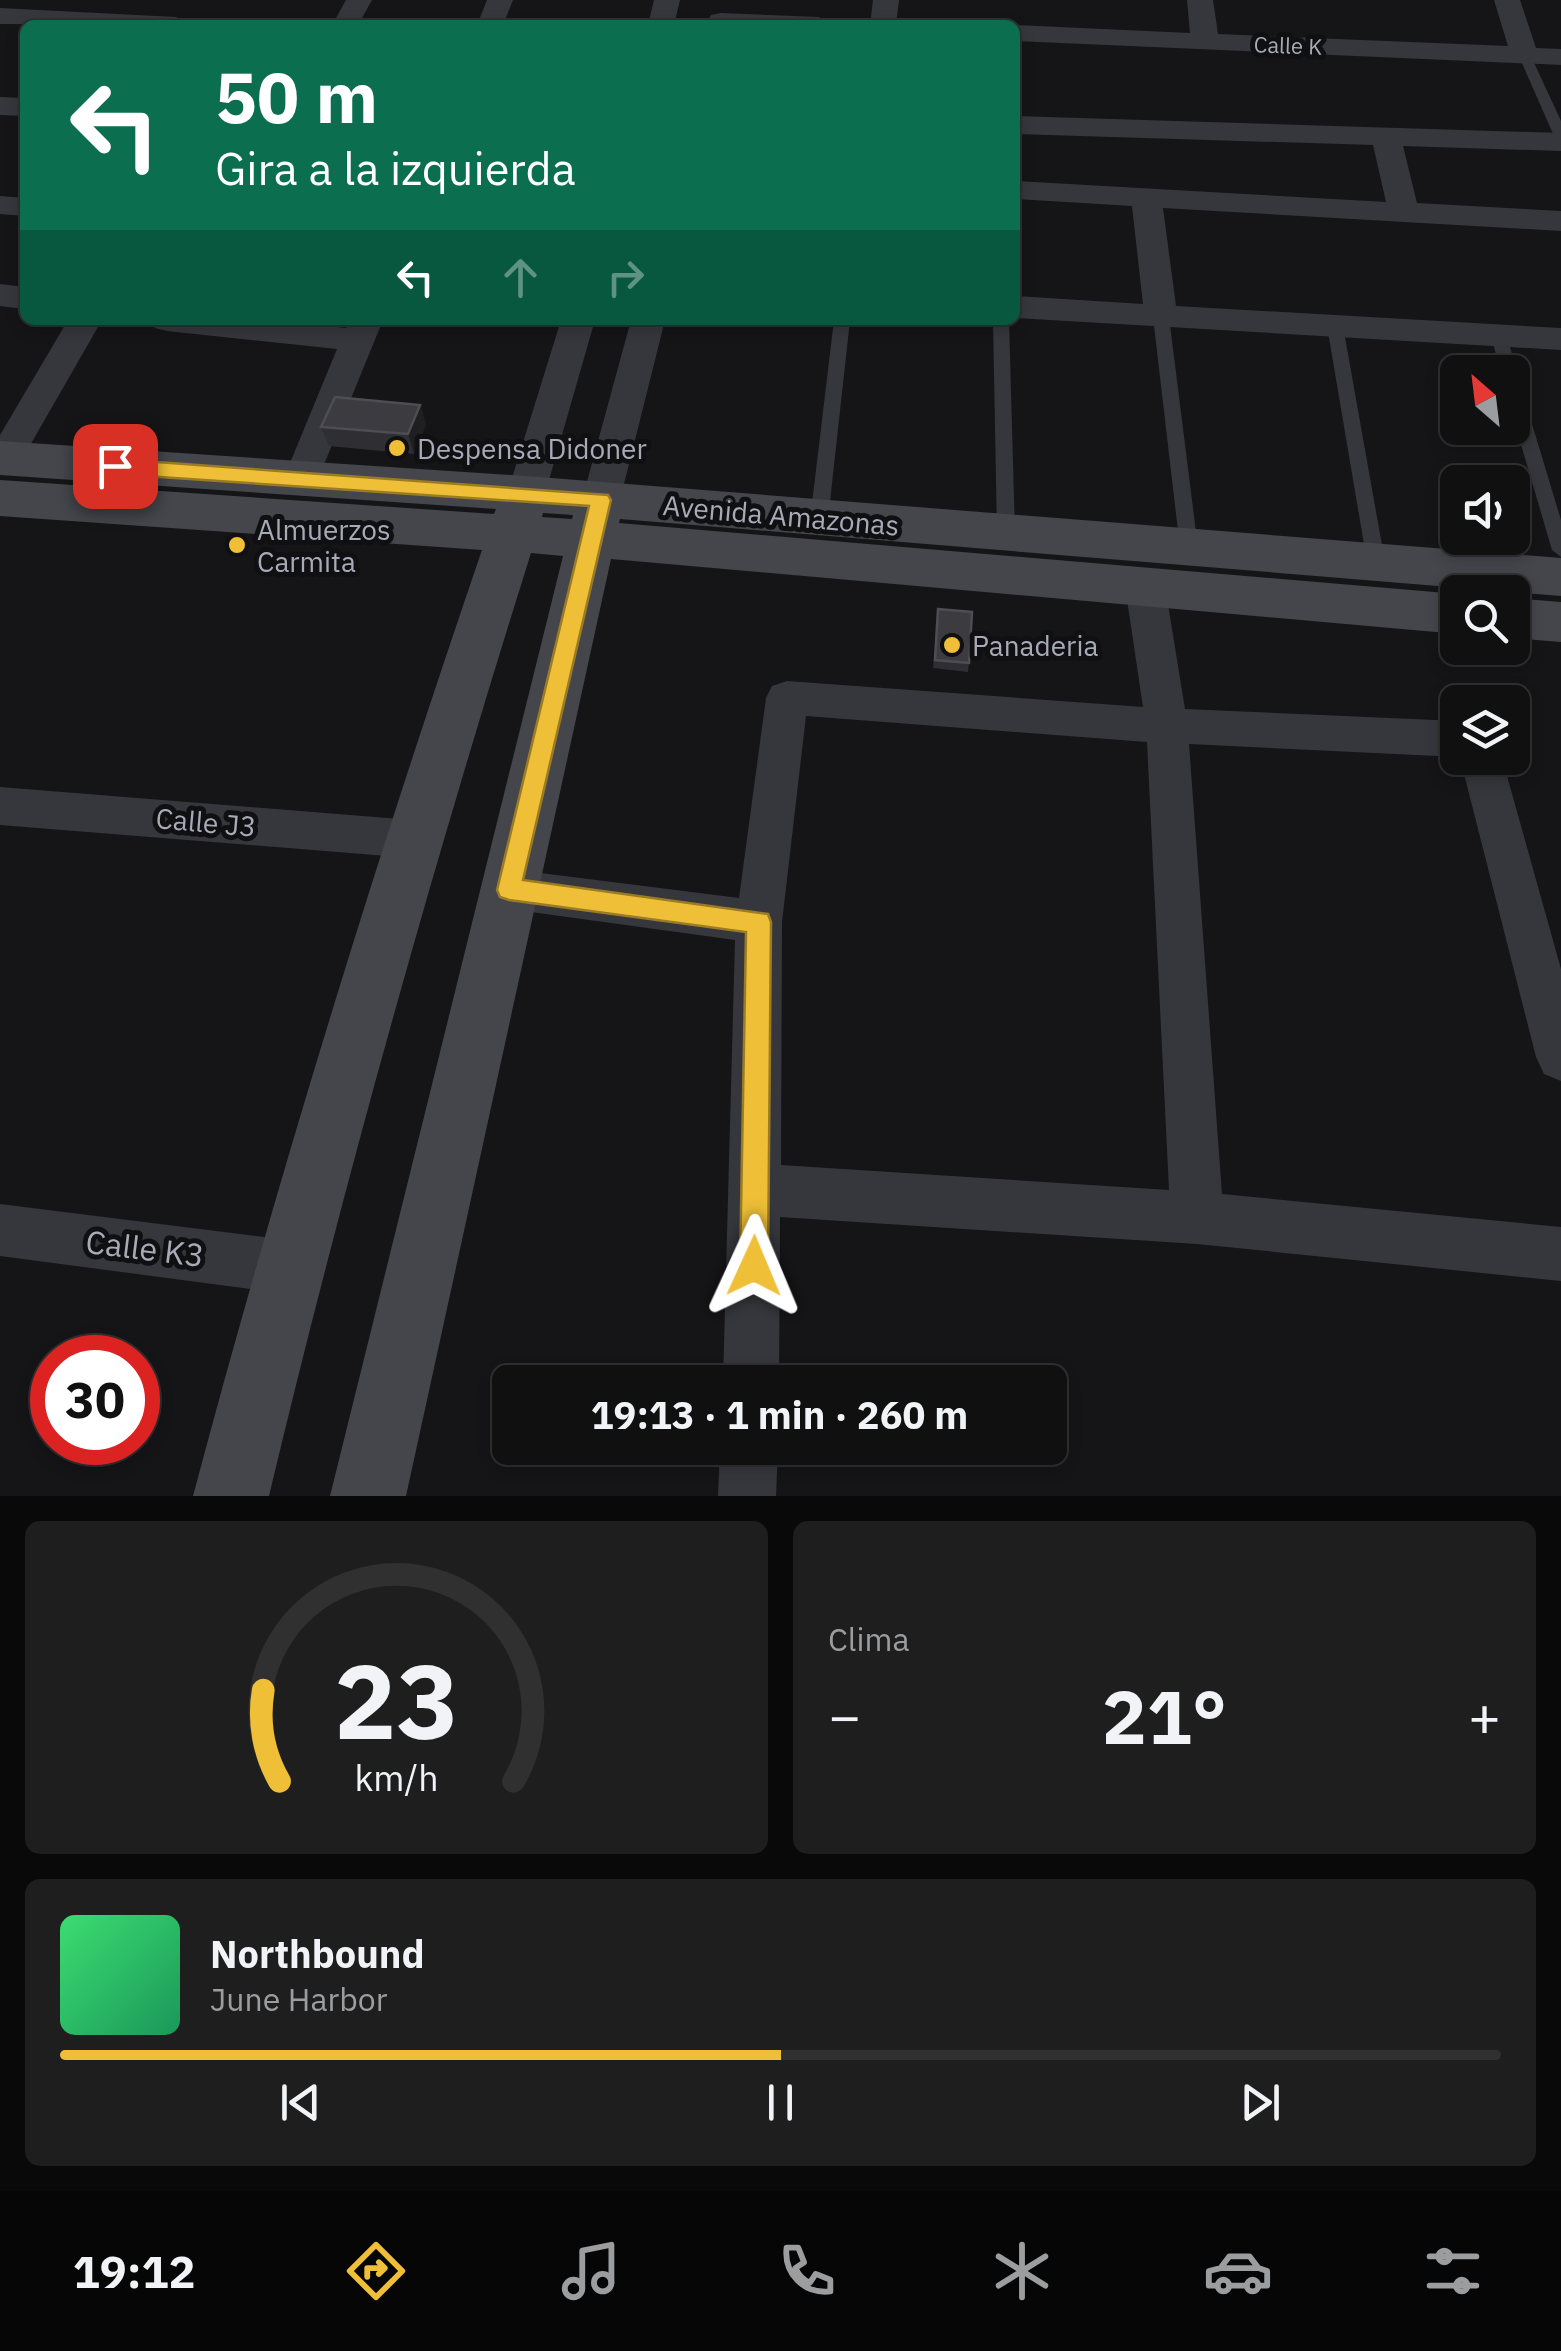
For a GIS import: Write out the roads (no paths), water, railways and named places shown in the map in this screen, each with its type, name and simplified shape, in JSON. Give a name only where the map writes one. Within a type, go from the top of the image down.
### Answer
[{"type":"street","points":[[1200,0],[1206,42]]},
{"type":"street","points":[[1508,0],[1524,54]]},
{"type":"street","points":[[0,16],[78,20]]},
{"type":"street","points":[[722,16],[765,20]]},
{"type":"street","name":"Calle K","points":[[1020,33],[1561,57]]},
{"type":"street","points":[[1561,139],[1024,126],[1027,190],[1561,221]]},
{"type":"street","points":[[1386,137],[1404,212]]},
{"type":"street","points":[[1146,197],[1162,317]]},
{"type":"street","points":[[1020,307],[1561,339]]},
{"type":"street","points":[[1,472],[82,325]]},
{"type":"street","points":[[264,325],[362,330],[301,480]]},
{"type":"street","points":[[231,1496],[290,1268],[412,839],[576,325]]},
{"type":"street","points":[[368,1496],[596,520],[647,325]]},
{"type":"street","name":"Avenida Amazonas","points":[[1,472],[301,480],[518,513]]},
{"type":"street","name":"Avenida Amazonas","points":[[1,472],[596,520],[1145,586],[1440,612]]},
{"type":"street","name":"Avenida Amazonas","points":[[596,520],[820,520],[1561,577]]},
{"type":"street","points":[[1145,586],[1167,726],[1197,1218]]},
{"type":"street","points":[[1530,619],[1561,622]]},
{"type":"street","points":[[751,1365],[759,922],[787,698],[1167,726],[1440,737]]},
{"type":"street","points":[[1486,775],[1561,1057]]},
{"type":"street","name":"Calle J3","points":[[0,806],[412,839]]},
{"type":"street","points":[[509,890],[759,922]]},
{"type":"street","points":[[756,1189],[1197,1218],[1561,1254]]},
{"type":"street","name":"Calle K3","points":[[0,1230],[290,1268]]},
{"type":"street","points":[[747,1496],[748,1465]]},
{"type":"lane","points":[[1524,54],[1561,139]]},
{"type":"lane","points":[[1162,317],[1189,548]]},
{"type":"lane","points":[[820,520],[841,325]]},
{"type":"lane","points":[[1001,325],[1006,533]]},
{"type":"lane","points":[[1335,326],[1376,562]]},
{"type":"lane","points":[[1499,336],[1504,355]]},
{"type":"lane","points":[[1530,445],[1561,550]]},
{"type":"place","name":"Despensa Didoner","points":[[397,448]]},
{"type":"place","name":"Almuerzos Carmita","points":[[237,545]]},
{"type":"place","name":"Panaderia","points":[[952,645]]}]
